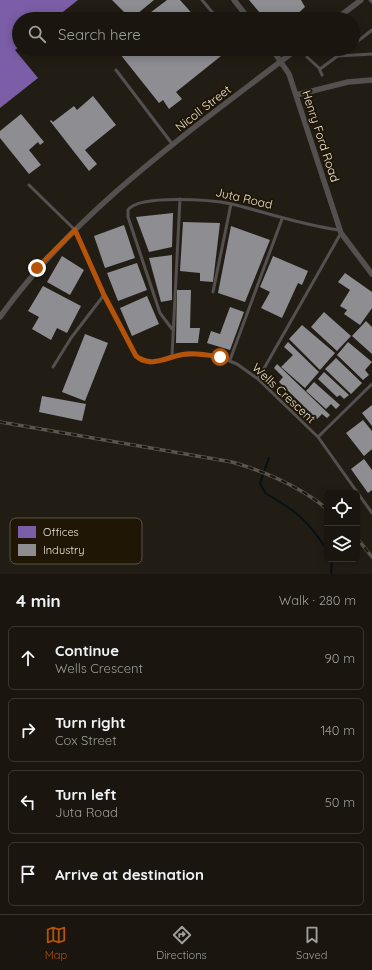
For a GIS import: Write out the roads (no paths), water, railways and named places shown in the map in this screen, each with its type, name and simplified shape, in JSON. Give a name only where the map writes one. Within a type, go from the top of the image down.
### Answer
[{"type":"street","points":[[234,0],[243,12]]},
{"type":"street","points":[[345,12],[361,0]]},
{"type":"street","name":"Henry Ford Road","points":[[277,56],[289,74],[341,231]]},
{"type":"street","name":"Nicoll Street","points":[[75,230],[122,185],[288,56]]},
{"type":"street","points":[[296,95],[348,82],[372,80]]},
{"type":"street","points":[[0,317],[37,268],[75,230]]},
{"type":"street","points":[[341,231],[372,274]]},
{"type":"lane","points":[[202,0],[212,12]]},
{"type":"lane","points":[[360,39],[372,30]]},
{"type":"lane","points":[[360,55],[372,54]]},
{"type":"lane","points":[[320,69],[338,56]]},
{"type":"lane","points":[[308,57],[320,69],[322,75]]},
{"type":"lane","points":[[116,70],[173,145]]},
{"type":"lane","points":[[29,184],[75,230],[104,295],[71,338],[54,367]]},
{"type":"lane","points":[[172,356],[172,329],[180,199]]},
{"type":"lane","name":"Juta Road","points":[[172,329],[160,313],[128,217],[127,212],[130,207],[139,203],[180,199],[231,204],[282,219],[341,231]]},
{"type":"lane","points":[[213,292],[231,204]]},
{"type":"lane","points":[[230,360],[282,219]]},
{"type":"lane","points":[[258,379],[341,231]]},
{"type":"lane","name":"Wells Crescent","points":[[104,295],[132,353],[146,362],[154,363],[172,356],[203,354],[230,360],[258,379],[318,437],[372,513]]},
{"type":"lane","points":[[318,437],[372,384]]},
{"type":"waterway","points":[[269,458],[260,483],[265,493],[285,505],[307,523],[324,545]]},
{"type":"waterway","points":[[331,574],[332,562]]},
{"type":"railway","points":[[0,422],[232,462],[257,470],[282,481],[305,493],[324,507]]},
{"type":"railway","points":[[360,542],[372,557]]}]
